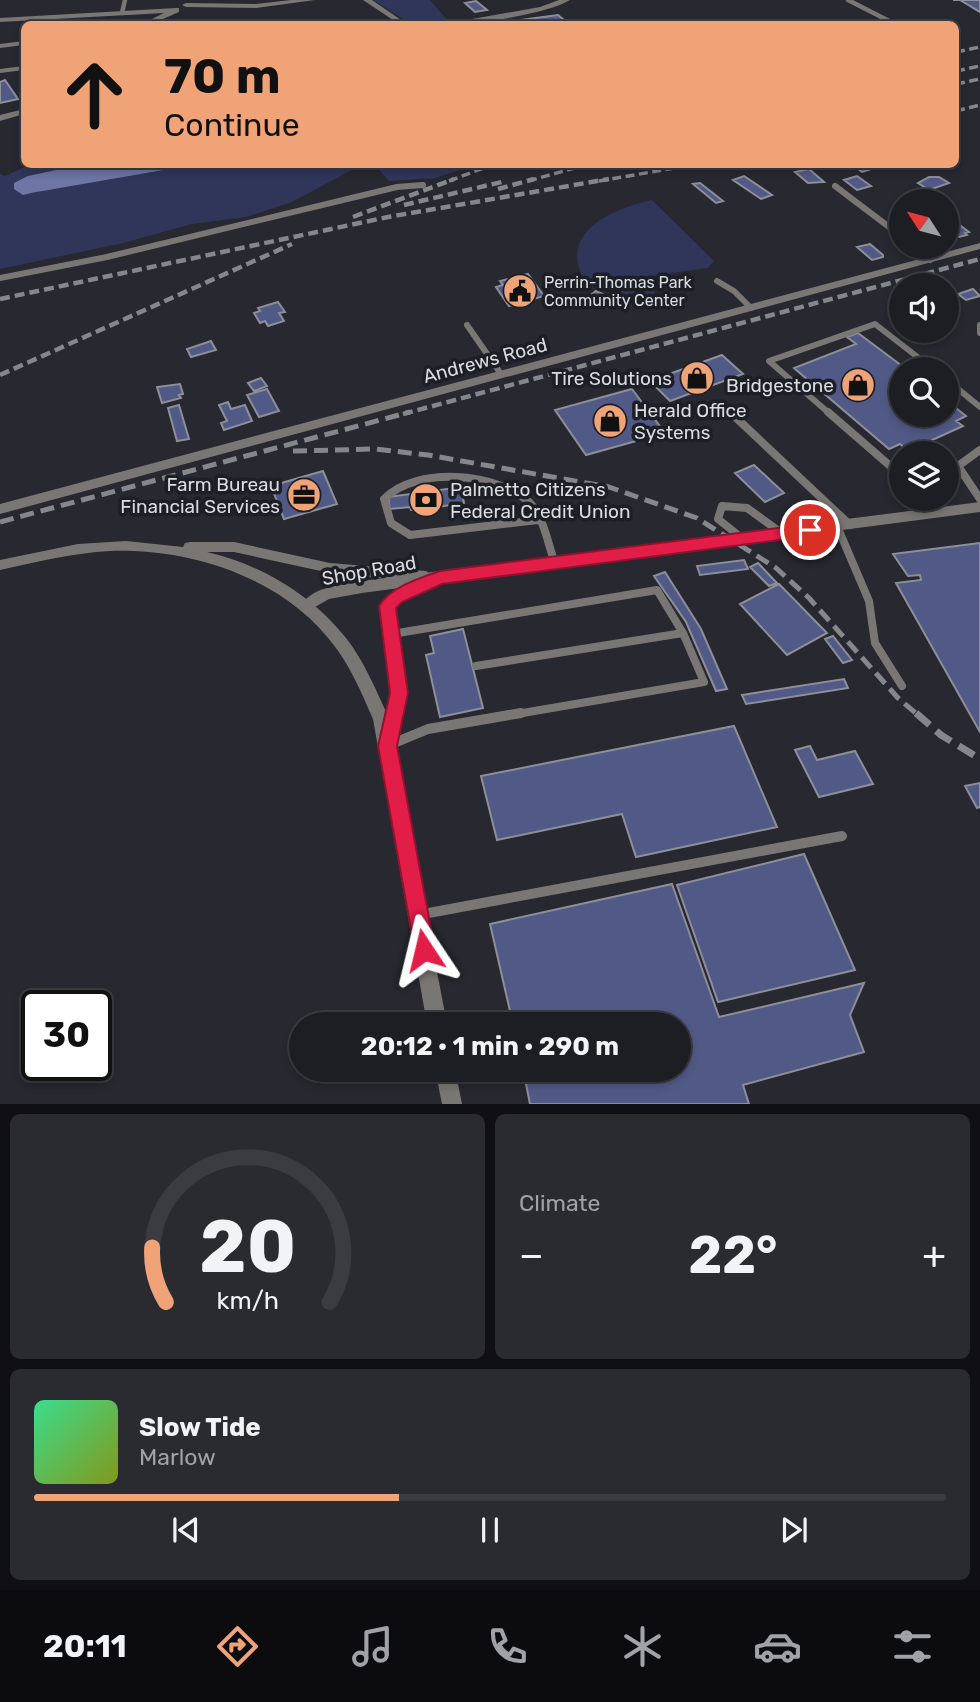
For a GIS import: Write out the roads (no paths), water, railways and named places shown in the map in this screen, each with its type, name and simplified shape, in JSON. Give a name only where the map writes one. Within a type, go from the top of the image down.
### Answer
[{"type":"street","points":[[152,21],[195,0]]},
{"type":"street","points":[[187,5],[311,0]]},
{"type":"street","points":[[367,0],[398,21]]},
{"type":"street","points":[[467,21],[541,9],[566,0]]},
{"type":"street","points":[[0,20],[176,10]]},
{"type":"street","points":[[0,46],[21,43]]},
{"type":"street","points":[[0,71],[21,68]]},
{"type":"street","points":[[0,111],[21,106]]},
{"type":"street","points":[[0,118],[21,112]]},
{"type":"street","name":"Andrews Road","points":[[0,509],[976,249]]},
{"type":"street","name":"Shop Road","points":[[308,605],[325,594],[978,507]]},
{"type":"street","points":[[0,565],[83,549],[234,547],[330,568],[440,578]]},
{"type":"street","points":[[144,548],[205,556],[239,567],[308,605],[337,635],[370,686],[387,746],[435,1012]]},
{"type":"street","points":[[387,746],[399,693],[388,606],[396,597],[440,578]]},
{"type":"street","points":[[448,1082],[452,1104]]},
{"type":"lane","points":[[122,13],[125,0]]},
{"type":"lane","points":[[848,0],[889,21]]},
{"type":"lane","points":[[0,278],[107,257],[397,187],[423,185]]},
{"type":"lane","points":[[835,186],[889,227]]},
{"type":"lane","points":[[718,281],[751,307]]},
{"type":"lane","points":[[889,465],[769,361],[875,324],[918,357]]},
{"type":"lane","points":[[467,325],[501,374]]},
{"type":"lane","points":[[980,325],[980,333]]},
{"type":"lane","points":[[959,390],[980,408]]},
{"type":"lane","points":[[724,406],[844,526],[869,601],[875,643],[902,686]]},
{"type":"lane","points":[[959,465],[969,455],[980,450]]},
{"type":"lane","points":[[959,468],[978,507]]},
{"type":"lane","points":[[538,520],[410,535],[390,525],[384,499],[393,488],[418,478],[448,477],[480,482],[519,495],[532,504],[555,563]]},
{"type":"lane","points":[[743,539],[719,519],[718,512],[722,506],[730,504],[751,510],[783,534]]},
{"type":"lane","points":[[387,746],[428,729],[704,682],[683,633],[657,590],[390,634]]},
{"type":"lane","points":[[476,666],[683,633]]},
{"type":"lane","points":[[418,915],[842,836]]},
{"type":"railway","points":[[959,51],[980,47]]},
{"type":"railway","points":[[959,70],[980,66]]},
{"type":"railway","points":[[959,83],[980,79]]},
{"type":"railway","points":[[959,110],[980,105]]},
{"type":"railway","points":[[449,181],[483,168]]},
{"type":"railway","points":[[528,181],[575,168]]},
{"type":"railway","points":[[599,181],[675,168]]},
{"type":"railway","points":[[353,217],[454,179]]},
{"type":"railway","points":[[498,189],[534,179]]},
{"type":"railway","points":[[0,299],[388,217],[609,179]]},
{"type":"railway","points":[[404,205],[506,181]]},
{"type":"railway","points":[[0,375],[292,244]]},
{"type":"railway","points":[[403,414],[980,259]]},
{"type":"railway","points":[[0,522],[410,412]]},
{"type":"railway","points":[[293,451],[375,449],[428,455],[609,487],[697,518],[776,568],[809,598],[898,698],[918,715]]},
{"type":"railway","points":[[916,713],[941,735],[980,759]]},
{"type":"place","name":"Perrin-Thomas Park Community Center","points":[[520,291]]},
{"type":"place","name":"Tire Solutions","points":[[697,378]]},
{"type":"place","name":"Bridgestone","points":[[858,385]]},
{"type":"place","name":"Herald Office Systems","points":[[610,421]]},
{"type":"place","name":"Farm Bureau Financial Services","points":[[304,495]]},
{"type":"place","name":"Palmetto Citizens Federal Credit Union","points":[[426,500]]}]
